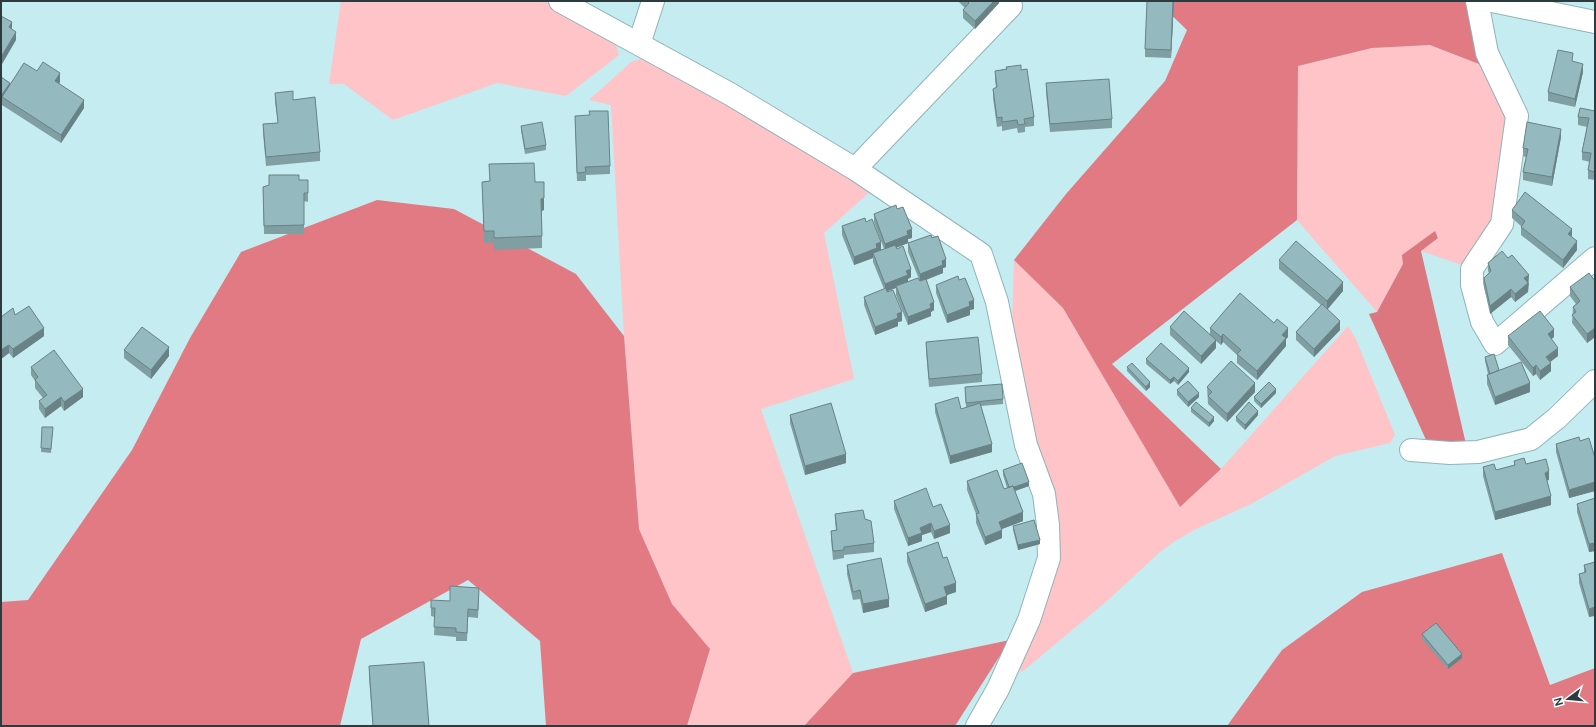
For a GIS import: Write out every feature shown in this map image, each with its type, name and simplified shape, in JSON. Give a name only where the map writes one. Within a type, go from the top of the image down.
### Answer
[{"type":"street","points":[[560,1],[730,94],[855,170],[982,254],[997,302],[1026,445],[1044,494],[1048,525],[1049,558],[1029,620],[998,689],[976,726]]},
{"type":"street","points":[[639,44],[653,1]]},
{"type":"street","points":[[1477,1],[1487,53],[1517,116],[1502,224],[1472,269],[1472,285],[1482,322],[1495,344],[1595,258]]},
{"type":"street","points":[[1492,1],[1595,22]]},
{"type":"street","points":[[855,170],[1011,6]]},
{"type":"street","points":[[1411,450],[1450,453],[1478,452],[1532,439],[1594,383]]},
{"type":"shaded area","points":[[341,1],[545,1],[607,32],[615,42],[619,55],[566,96],[497,83],[393,120],[344,84],[329,84]]},
{"type":"shaded area","points":[[1157,1],[1471,1],[1484,66],[1430,45],[1372,48],[1298,66],[1297,220],[1112,364],[1221,469],[1180,507],[1063,308],[1014,260],[1066,194],[1165,81],[1187,30]]},
{"type":"shaded area","points":[[1430,45],[1484,66],[1509,117],[1493,223],[1465,266],[1421,251],[1438,238],[1434,231],[1403,264],[1377,312],[1297,220],[1298,66],[1372,48]]},
{"type":"shaded area","points":[[643,58],[654,58],[872,190],[824,233],[854,379],[761,409],[853,673],[804,726],[687,726],[710,649],[672,604],[639,529],[624,336],[611,105],[589,100],[631,62]]},
{"type":"shaded area","points":[[377,200],[454,209],[576,274],[624,336],[639,529],[672,604],[710,649],[687,726],[546,726],[540,641],[468,580],[361,639],[340,726],[1,726],[1,602],[28,600],[132,450],[190,338],[241,252]]},
{"type":"shaded area","points":[[1435,231],[1438,238],[1421,251],[1466,444],[1427,442],[1369,314],[1377,312],[1403,264],[1402,255]]},
{"type":"shaded area","points":[[1014,260],[1063,308],[1180,506],[1221,469],[1348,326],[1356,339],[1395,435],[1390,443],[1335,456],[1251,504],[1198,528],[1175,541],[1160,552],[1107,601],[1022,672],[1019,667],[1053,562],[1012,327]]},
{"type":"shaded area","points":[[1502,553],[1550,685],[1595,668],[1595,726],[1227,726],[1282,650],[1362,592]]},
{"type":"shaded area","points":[[1010,640],[955,726],[804,726],[853,673]]},
{"type":"building","points":[[967,1],[994,1],[975,21],[963,10],[969,3]]},
{"type":"building","points":[[1147,1],[1173,1],[1171,50],[1145,49]]},
{"type":"building","points":[[1,16],[12,22],[9,27],[16,32],[1,57]]},
{"type":"building","points":[[1558,50],[1573,53],[1572,61],[1583,64],[1575,99],[1548,92]]},
{"type":"building","points":[[43,62],[60,73],[55,81],[84,100],[61,135],[2,97],[24,63],[37,71]]},
{"type":"building","points":[[1021,65],[1021,70],[1027,69],[1034,117],[1024,119],[1025,124],[1018,125],[1017,120],[1002,122],[1002,117],[997,118],[993,89],[997,87],[995,71],[1007,69],[1006,67]]},
{"type":"building","points":[[1,77],[10,83],[1,96]]},
{"type":"building","points":[[1109,79],[1112,119],[1050,124],[1046,83]]},
{"type":"building","points":[[293,91],[293,100],[315,97],[320,152],[266,157],[263,124],[278,123],[275,93]]},
{"type":"building","points":[[1580,108],[1595,111],[1595,172],[1588,170],[1591,153],[1582,152],[1589,118],[1578,117]]},
{"type":"building","points":[[589,111],[608,111],[610,166],[585,167],[586,172],[577,173],[575,116],[590,115]]},
{"type":"building","points":[[542,122],[546,145],[525,149],[521,126]]},
{"type":"building","points":[[1527,122],[1561,129],[1552,177],[1523,172],[1528,149],[1523,148]]},
{"type":"building","points":[[534,163],[535,182],[544,182],[544,198],[541,199],[542,236],[494,238],[494,231],[484,231],[482,182],[490,181],[489,164]]},
{"type":"building","points":[[269,175],[299,175],[299,180],[308,180],[308,193],[304,193],[304,225],[264,226],[263,187],[269,185]]},
{"type":"building","points":[[1525,192],[1572,229],[1568,234],[1577,241],[1563,260],[1521,227],[1525,221],[1512,210]]},
{"type":"building","points":[[896,205],[897,209],[903,207],[912,229],[907,231],[908,235],[885,244],[874,214]]},
{"type":"building","points":[[865,218],[866,222],[872,219],[881,242],[876,244],[877,248],[854,257],[842,226]]},
{"type":"building","points":[[931,235],[932,238],[938,236],[946,259],[942,261],[943,265],[920,274],[908,243]]},
{"type":"building","points":[[1296,241],[1343,282],[1327,301],[1279,260]]},
{"type":"building","points":[[895,245],[897,249],[903,246],[911,269],[906,271],[908,275],[885,284],[873,253]]},
{"type":"building","points":[[1502,251],[1508,258],[1512,255],[1529,275],[1524,278],[1528,283],[1515,294],[1511,289],[1490,306],[1484,278],[1491,271],[1488,263]]},
{"type":"building","points":[[1589,273],[1595,281],[1595,328],[1587,334],[1572,315],[1576,312],[1573,307],[1580,301],[1570,287]]},
{"type":"building","points":[[958,276],[959,280],[965,278],[974,300],[969,302],[970,306],[947,315],[936,285]]},
{"type":"building","points":[[918,278],[920,281],[926,279],[934,302],[930,304],[931,308],[908,317],[896,286]]},
{"type":"building","points":[[886,288],[887,292],[893,290],[902,312],[897,314],[898,318],[875,327],[864,297]]},
{"type":"building","points":[[1240,293],[1274,323],[1277,319],[1288,328],[1282,335],[1286,338],[1257,371],[1237,354],[1241,350],[1223,334],[1221,337],[1210,328]]},
{"type":"building","points":[[1322,304],[1340,321],[1314,349],[1296,332]]},
{"type":"building","points":[[29,306],[44,328],[13,349],[9,345],[1,350],[1,317],[13,308],[15,315]]},
{"type":"building","points":[[1184,311],[1216,340],[1201,356],[1170,327]]},
{"type":"building","points":[[1540,311],[1554,329],[1548,334],[1558,348],[1546,357],[1551,363],[1540,371],[1536,365],[1533,368],[1508,336]]},
{"type":"building","points":[[142,327],[169,347],[151,370],[124,350]]},
{"type":"building","points":[[978,337],[982,374],[929,379],[926,342]]},
{"type":"building","points":[[1161,343],[1189,368],[1178,381],[1174,377],[1170,380],[1146,359]]},
{"type":"building","points":[[54,350],[83,389],[64,402],[61,397],[45,409],[39,401],[47,395],[35,380],[38,377],[31,367]]},
{"type":"building","points":[[1494,354],[1499,370],[1490,374],[1485,357]]},
{"type":"building","points":[[1231,361],[1255,383],[1227,414],[1208,396],[1212,392],[1207,387]]},
{"type":"building","points":[[1521,362],[1530,383],[1495,397],[1487,375]]},
{"type":"building","points":[[1132,363],[1150,382],[1146,387],[1127,367]]},
{"type":"building","points":[[1188,381],[1199,393],[1188,402],[1177,390]]},
{"type":"building","points":[[1269,382],[1276,389],[1261,404],[1254,397]]},
{"type":"building","points":[[1002,384],[1003,399],[966,403],[965,387]]},
{"type":"building","points":[[958,397],[961,409],[980,403],[992,444],[950,456],[935,404]]},
{"type":"building","points":[[1196,402],[1214,417],[1209,423],[1191,408]]},
{"type":"building","points":[[1249,402],[1258,411],[1245,425],[1236,417]]},
{"type":"building","points":[[831,403],[846,454],[805,466],[790,415]]},
{"type":"building","points":[[42,427],[53,427],[51,449],[41,448]]},
{"type":"building","points":[[1579,437],[1580,441],[1589,438],[1595,458],[1595,482],[1569,490],[1556,444]]},
{"type":"building","points":[[1524,458],[1526,464],[1546,459],[1549,471],[1545,473],[1551,496],[1495,512],[1483,467],[1494,464],[1496,470],[1515,465],[1514,461]]},
{"type":"building","points":[[1022,463],[1029,482],[1014,487],[1009,487],[1003,470]]},
{"type":"building","points":[[997,470],[1004,489],[1013,486],[1023,512],[999,522],[1002,530],[985,537],[976,514],[979,513],[967,481]]},
{"type":"building","points":[[926,488],[933,507],[941,504],[950,525],[934,531],[931,523],[920,528],[922,533],[908,538],[894,501]]},
{"type":"building","points":[[1595,498],[1595,543],[1589,544],[1577,504]]},
{"type":"building","points":[[863,510],[865,519],[871,521],[874,543],[844,547],[844,550],[833,551],[831,531],[837,530],[835,514]]},
{"type":"building","points":[[1034,520],[1040,540],[1018,545],[1013,526]]},
{"type":"building","points":[[938,542],[943,558],[947,557],[956,583],[944,587],[947,596],[925,604],[907,553]]},
{"type":"building","points":[[881,558],[889,599],[863,604],[860,590],[853,592],[847,565]]},
{"type":"building","points":[[1595,562],[1595,607],[1589,609],[1579,574],[1586,572],[1584,565]]},
{"type":"building","points":[[450,586],[479,588],[478,610],[468,609],[467,633],[456,632],[456,628],[434,627],[435,608],[431,608],[431,600],[450,601]]},
{"type":"building","points":[[1436,623],[1462,654],[1448,665],[1422,634]]},
{"type":"building","points":[[424,662],[429,726],[373,726],[369,666]]}]
